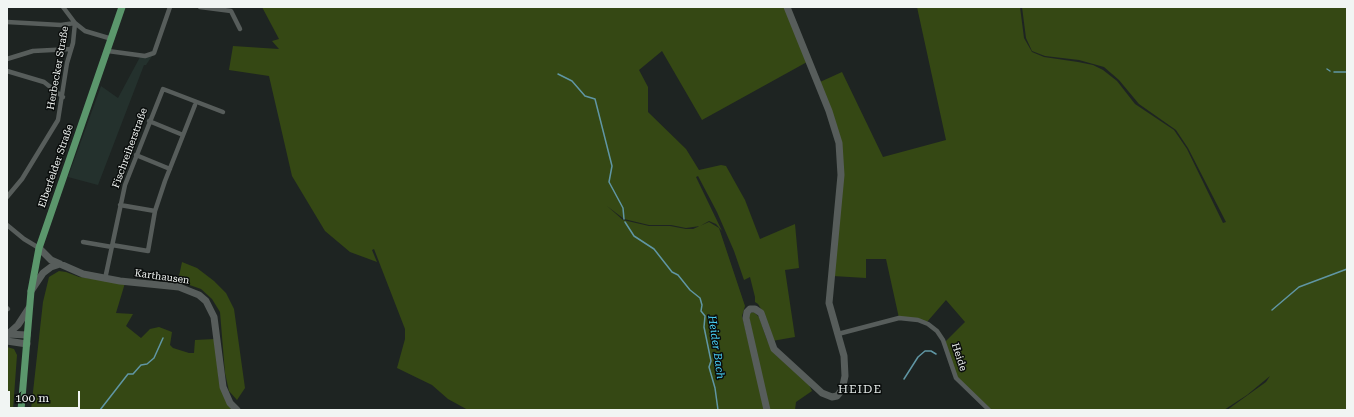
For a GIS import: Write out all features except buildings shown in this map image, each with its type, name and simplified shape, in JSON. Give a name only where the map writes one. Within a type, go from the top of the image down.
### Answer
[{"type":"main road","name":"Elberfelder Straße","points":[[22,410],[31,291],[39,248],[122,7]]},
{"type":"main road","points":[[767,410],[746,318],[746,313],[750,309],[755,309],[761,313],[771,345],[782,358],[822,394],[829,397],[836,396],[843,387],[845,370],[844,358],[838,334],[830,311],[829,297],[841,175],[838,137],[788,7]]},
{"type":"main road","name":"Karthausen","points":[[39,248],[50,254],[61,265],[83,274],[105,279],[180,287],[199,295],[206,301],[214,317],[225,394],[237,410]]},
{"type":"main road","points":[[31,291],[43,273],[51,267],[61,265]]},
{"type":"main road","points":[[8,336],[18,325],[30,306]]},
{"type":"main road","points":[[8,336],[27,335]]},
{"type":"main road","points":[[8,336],[27,344]]},
{"type":"street","name":"Herbecker Straße","points":[[63,7],[75,23],[85,31],[112,39]]},
{"type":"street","points":[[108,51],[137,56],[150,55],[154,53],[170,7]]},
{"type":"street","points":[[200,7],[231,11],[240,29]]},
{"type":"street","points":[[7,22],[60,25],[75,23]]},
{"type":"street","name":"Herbecker Straße","points":[[7,198],[22,179],[58,120],[67,67],[72,49],[75,23]]},
{"type":"street","points":[[7,59],[33,51],[72,49]]},
{"type":"street","points":[[7,71],[44,82],[63,97]]},
{"type":"street","name":"Fischreiherstraße","points":[[105,279],[125,185],[149,121],[163,89],[223,112]]},
{"type":"street","points":[[83,242],[148,251],[155,211],[195,105]]},
{"type":"street","points":[[149,121],[183,135]]},
{"type":"street","points":[[136,155],[170,169]]},
{"type":"street","points":[[120,205],[155,211]]},
{"type":"street","points":[[7,225],[23,238],[39,248]]},
{"type":"street","name":"Heide","points":[[838,334],[899,318],[918,320],[928,324],[937,331],[943,340],[956,378],[989,410]]},
{"type":"shaded area","points":[[152,56],[146,65],[144,65],[98,185],[68,177],[101,86],[118,98],[140,57]]},
{"type":"green space","points":[[262,7],[785,7],[807,62],[702,120],[662,51],[639,70],[648,87],[648,112],[686,149],[699,170],[721,165],[726,166],[745,200],[760,239],[795,224],[799,268],[785,270],[795,337],[772,341],[763,312],[755,302],[750,277],[744,280],[734,251],[717,212],[698,176],[696,177],[722,231],[716,224],[709,221],[701,226],[709,222],[719,228],[745,306],[742,316],[766,410],[468,410],[448,399],[432,385],[397,368],[405,339],[405,329],[374,249],[372,250],[377,262],[350,252],[325,231],[292,176],[269,76],[229,70],[233,46],[279,49],[272,41],[279,39]],"holes":[[[607,206],[624,219],[649,225],[671,225],[686,228],[700,226],[693,229],[670,226],[649,226],[623,220]]]},
{"type":"green space","points":[[917,7],[1020,7],[1024,38],[1032,52],[1044,57],[1093,65],[1103,70],[1117,81],[1135,104],[1174,130],[1187,149],[1223,223],[1226,222],[1188,148],[1176,130],[1139,104],[1119,80],[1104,67],[1079,60],[1045,56],[1032,51],[1026,38],[1022,7],[1347,7],[1347,410],[1227,410],[1266,382],[1270,376],[1247,395],[1224,410],[990,410],[957,378],[945,342],[965,322],[946,300],[927,322],[899,318],[886,259],[866,259],[866,278],[833,276],[843,169],[820,82],[842,72],[883,157],[946,140]]},
{"type":"green space","points":[[182,262],[197,268],[214,281],[226,293],[234,309],[245,388],[237,400],[229,391],[225,373],[220,312],[212,299],[201,289],[178,281]]},
{"type":"green space","points":[[59,271],[79,277],[125,283],[116,313],[133,314],[126,326],[141,338],[150,329],[159,327],[172,332],[170,345],[173,348],[189,353],[194,353],[195,340],[215,339],[219,382],[236,410],[31,410],[43,302],[49,277]]},
{"type":"green space","points":[[754,312],[759,317],[767,340],[776,355],[809,385],[812,391],[796,402],[795,410],[768,410],[749,317],[750,313]]},
{"type":"green space","points":[[7,347],[14,349],[17,355],[13,410],[8,410],[9,393],[7,392]]},
{"type":"waterway","points":[[1334,72],[1347,72]]},
{"type":"waterway","name":"Heider Bach","points":[[558,74],[572,81],[585,96],[595,99],[612,166],[609,182],[623,208],[624,219]]},
{"type":"waterway","name":"Heider Bach","points":[[625,222],[634,236],[654,249],[672,272],[678,275],[690,290],[700,298],[702,305],[701,311],[705,316],[704,327],[711,361],[709,367],[715,388],[718,410]]},
{"type":"waterway","points":[[1272,310],[1299,287],[1347,269]]},
{"type":"waterway","points":[[100,410],[128,374],[133,374],[141,365],[147,364],[154,358],[163,338]]},
{"type":"waterway","points":[[904,379],[918,357],[925,351],[931,351],[936,354]]},
{"type":"district","name":"HEIDE","points":[[860,389]]}]
